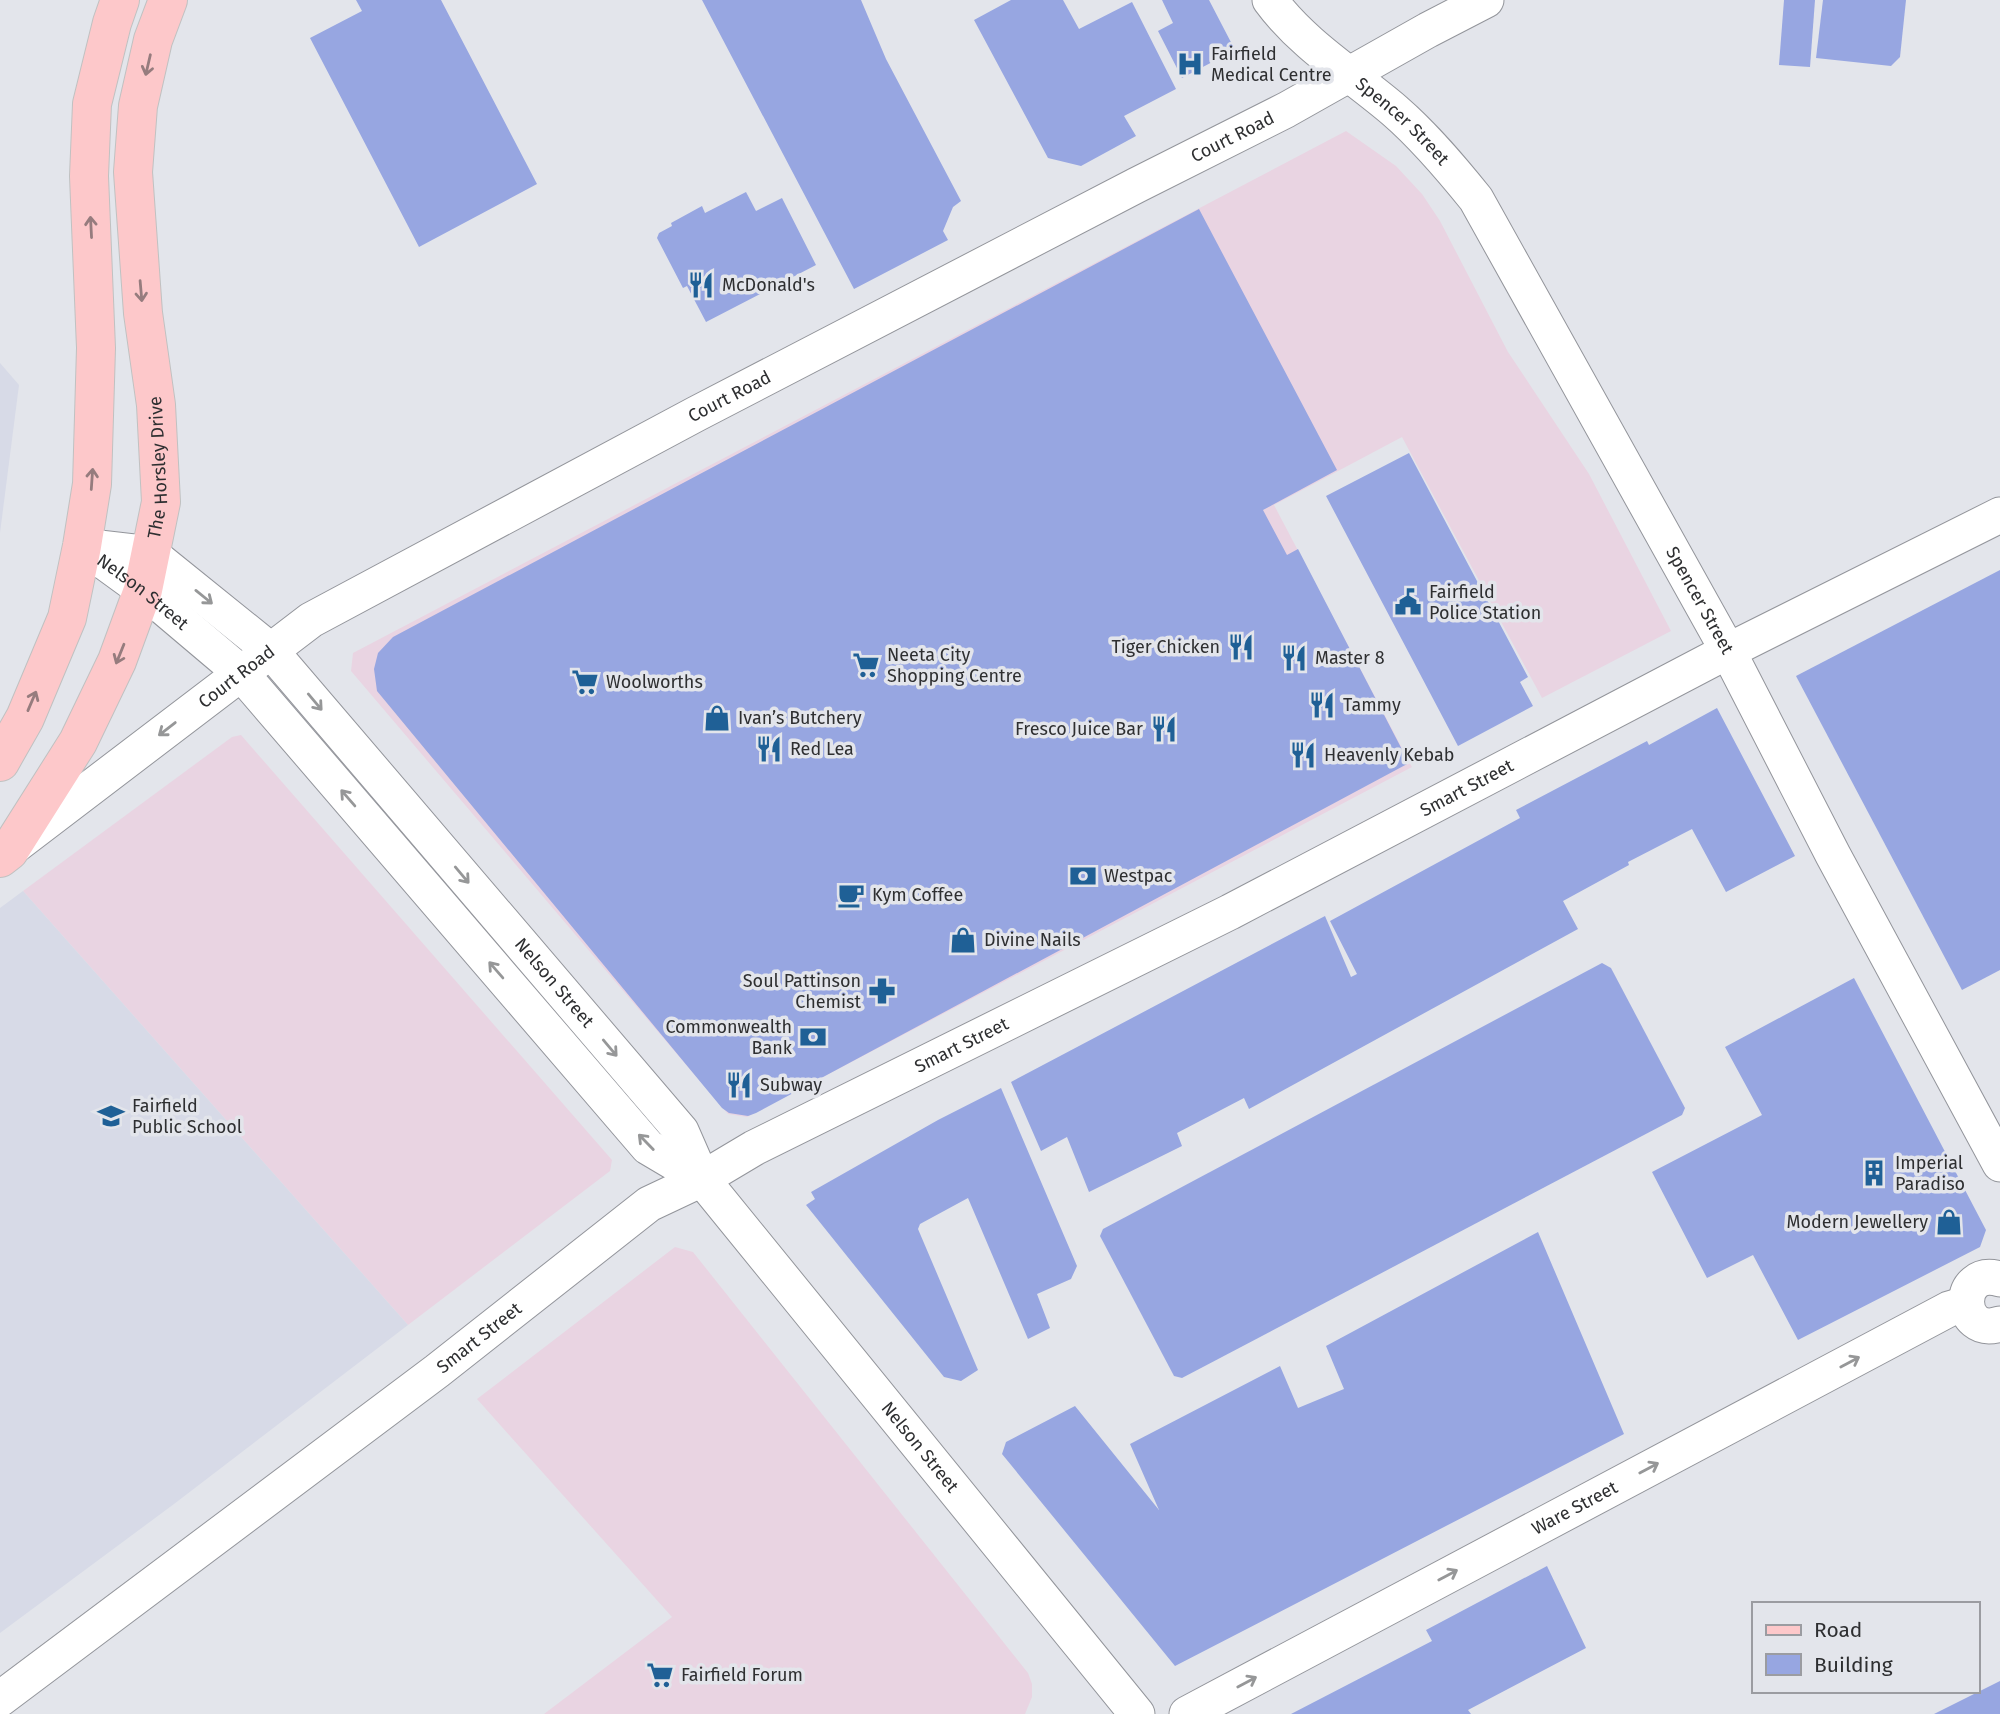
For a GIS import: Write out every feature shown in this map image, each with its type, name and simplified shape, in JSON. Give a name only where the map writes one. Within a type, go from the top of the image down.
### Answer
[{"type":"main road","points":[[0,762],[25,718],[67,618],[92,484],[96,348],[89,176],[92,104],[120,0]]},
{"type":"main road","name":"The Horsley Drive","points":[[4,854],[78,742],[117,661],[147,572],[161,502],[156,405],[143,313],[133,172],[138,106],[153,40],[168,0]]},
{"type":"street","name":"Spencer Street","points":[[1270,0],[1301,34],[1395,111],[1437,152],[1476,199],[1728,651],[1833,855],[2000,1164]]},
{"type":"street","name":"Court Road","points":[[4,854],[311,620],[757,382],[1286,110],[1486,0]]},
{"type":"street","name":"Smart Street","points":[[0,1699],[437,1371],[649,1204],[702,1179],[767,1142],[1230,912],[1728,651],[2000,515]]},
{"type":"street","name":"Nelson Street","points":[[82,546],[147,572],[270,650],[681,1131],[702,1179],[1137,1714]]},
{"type":"street","name":"Nelson Street","points":[[147,572],[240,673],[648,1147],[702,1179]]},
{"type":"street","points":[[2000,1279],[1990,1277],[1976,1282],[1967,1294],[1966,1304],[1972,1319],[1977,1322],[1986,1326],[2000,1324]]},
{"type":"street","name":"Ware Street","points":[[1187,1714],[1937,1315],[1966,1304]]},
{"type":"shaded area","name":"Neeta City Shopping Centre","points":[[1346,131],[1396,166],[1422,194],[1440,221],[1508,352],[1589,474],[1671,631],[1542,698],[1402,437],[1274,505],[1412,767],[747,1117],[728,1114],[351,671],[353,653]]},
{"type":"shaded area","points":[[0,363],[19,385],[0,533]]},
{"type":"shaded area","points":[[241,735],[612,1160],[610,1171],[408,1325],[23,891],[232,737]]},
{"type":"shaded area","name":"Fairfield Public School","points":[[23,891],[408,1325],[0,1633],[0,908]]},
{"type":"shaded area","points":[[675,1247],[693,1252],[1028,1673],[1032,1684],[1032,1697],[1025,1714],[544,1714],[672,1617],[477,1399]]},
{"type":"building","points":[[356,0],[441,0],[537,184],[419,247],[310,38],[362,11]]},
{"type":"building","points":[[702,0],[861,0],[886,59],[961,201],[953,207],[943,231],[948,240],[854,289]]},
{"type":"building","points":[[1011,0],[1063,0],[1079,29],[1132,2],[1176,89],[1124,116],[1136,136],[1081,166],[1048,158],[974,20]]},
{"type":"building","points":[[1162,0],[1209,0],[1235,50],[1182,78],[1158,31],[1173,23]]},
{"type":"building","points":[[1784,0],[1815,0],[1810,67],[1779,65]]},
{"type":"building","points":[[1823,0],[1906,0],[1900,57],[1891,66],[1816,58]]},
{"type":"building","points":[[746,192],[756,211],[782,198],[816,265],[706,322],[687,286],[683,288],[657,238],[659,233],[672,226],[671,223],[702,206],[705,213]]},
{"type":"building","name":"Neeta City Shopping Centre","points":[[1199,209],[1337,470],[1263,510],[1287,555],[1298,549],[1409,763],[756,1113],[748,1116],[729,1113],[722,1108],[377,691],[374,669],[378,653],[393,637]]},
{"type":"building","points":[[1409,453],[1528,677],[1520,682],[1533,706],[1458,746],[1326,496]]},
{"type":"building","points":[[2000,570],[2000,970],[1962,990],[1796,676]]},
{"type":"building","points":[[1717,708],[1795,856],[1726,892],[1692,829],[1628,862],[1629,865],[1563,901],[1578,929],[1249,1109],[1244,1098],[1177,1133],[1182,1146],[1089,1192],[1067,1137],[1041,1151],[1011,1082],[1325,916],[1351,977],[1357,974],[1330,921],[1520,818],[1516,810],[1647,741],[1649,745]]},
{"type":"building","points":[[1602,963],[1611,968],[1685,1108],[1682,1115],[1182,1378],[1174,1376],[1100,1236],[1103,1229]]},
{"type":"building","name":"Imperial Paradiso","points":[[1854,978],[1986,1230],[1980,1247],[1798,1340],[1753,1255],[1707,1278],[1652,1172],[1762,1115],[1725,1047]]},
{"type":"building","points":[[1001,1088],[1077,1266],[1071,1279],[1037,1294],[1050,1328],[1028,1339],[968,1198],[920,1224],[918,1229],[978,1370],[961,1381],[944,1377],[806,1205],[815,1199],[811,1192],[938,1120]]},
{"type":"building","points":[[1538,1232],[1624,1434],[1175,1666],[1002,1454],[1006,1442],[1075,1406],[1159,1510],[1130,1444],[1280,1366],[1298,1408],[1344,1389],[1326,1346]]},
{"type":"building","points":[[1547,1566],[1586,1648],[1468,1710],[1471,1714],[1291,1714],[1432,1641],[1426,1630]]},
{"type":"building","points":[[2000,1681],[2000,1714],[1934,1714],[1979,1693]]},
{"type":"place","name":"Fairfield Medical Centre","points":[[1190,64]]},
{"type":"place","name":"McDonald's","points":[[701,285]]},
{"type":"place","name":"Fairfield Police Station","points":[[1408,602]]},
{"type":"place","name":"Tiger Chicken","points":[[1241,647]]},
{"type":"place","name":"Master 8","points":[[1294,658]]},
{"type":"place","name":"Neeta City Shopping Centre","points":[[866,665]]},
{"type":"place","name":"Woolworths","points":[[585,682]]},
{"type":"place","name":"Tammy","points":[[1322,705]]},
{"type":"place","name":"Ivan’s Butchery","points":[[717,718]]},
{"type":"place","name":"Fresco Juice Bar","points":[[1164,729]]},
{"type":"place","name":"Red Lea","points":[[769,749]]},
{"type":"place","name":"Heavenly Kebab","points":[[1303,755]]},
{"type":"place","name":"Westpac","points":[[1083,876]]},
{"type":"place","name":"Kym Coffee","points":[[851,895]]},
{"type":"place","name":"Divine Nails","points":[[963,940]]},
{"type":"place","name":"Soul Pattinson Chemist","points":[[882,991]]},
{"type":"place","name":"Commonwealth Bank","points":[[813,1037]]},
{"type":"place","name":"Subway","points":[[739,1085]]},
{"type":"place","name":"Fairfield Public School","points":[[111,1116]]},
{"type":"place","name":"Imperial Paradiso","points":[[1874,1173]]},
{"type":"place","name":"Modern Jewellery","points":[[1949,1222]]},
{"type":"place","name":"Fairfield Forum","points":[[660,1675]]}]
